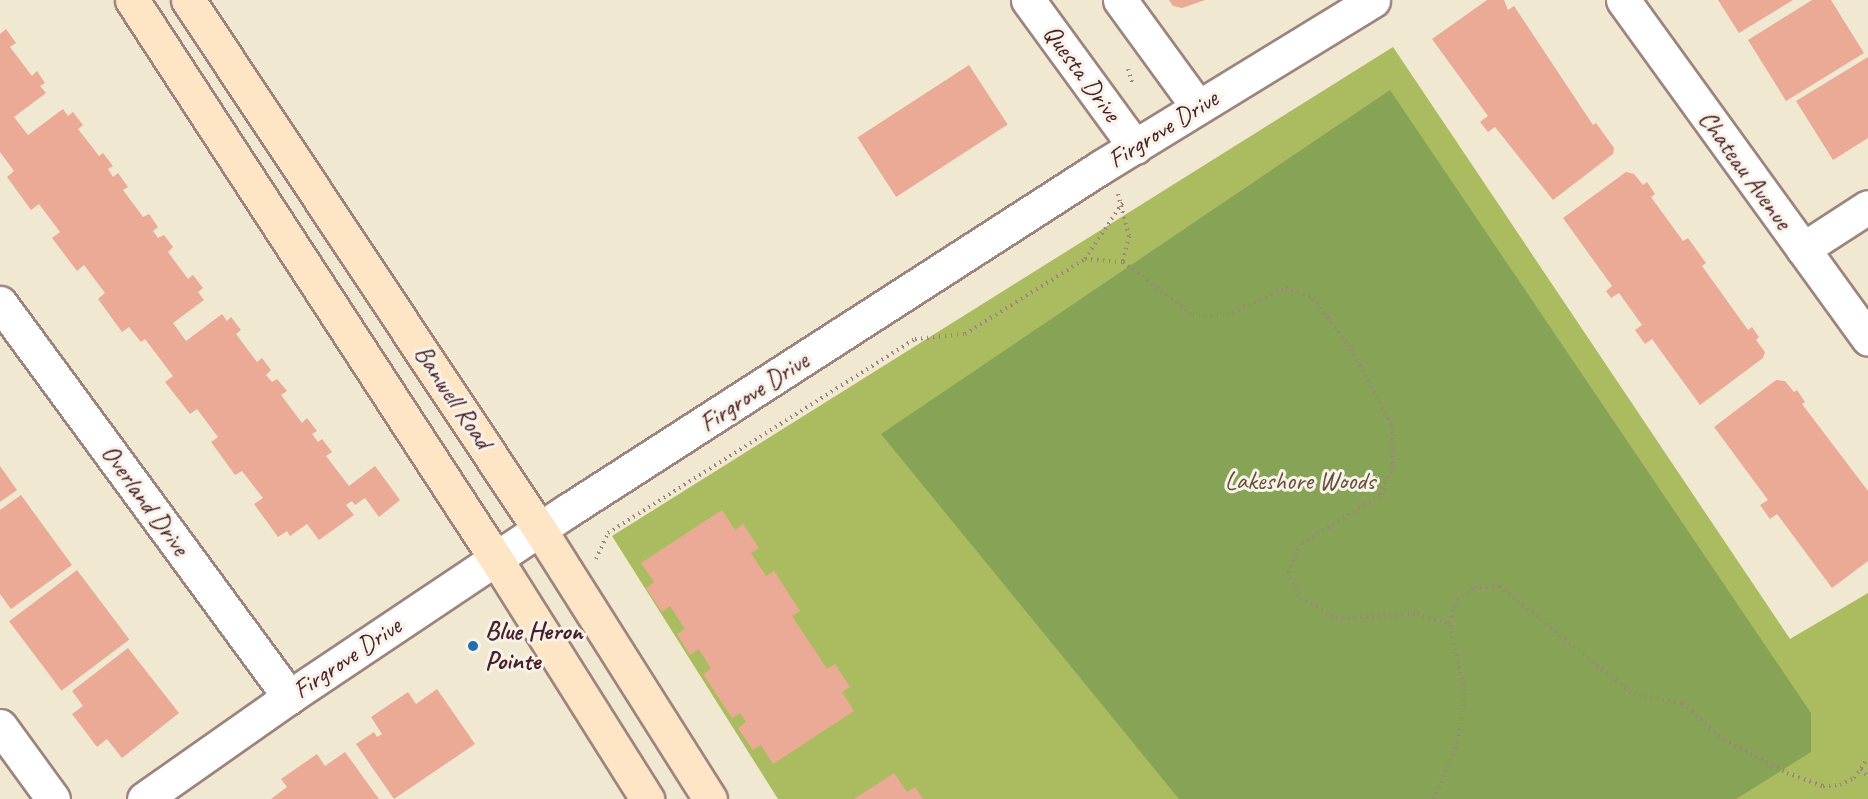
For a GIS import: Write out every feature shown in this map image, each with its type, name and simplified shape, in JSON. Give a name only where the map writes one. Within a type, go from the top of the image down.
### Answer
[{"type":"main road","name":"Banwell Road","points":[[132,0],[496,559],[647,799]]},
{"type":"main road","name":"Banwell Road","points":[[188,0],[540,530],[710,799]]},
{"type":"street","name":"Questa Drive","points":[[1028,0],[1135,147]]},
{"type":"street","points":[[1120,0],[1198,107]]},
{"type":"street","name":"Firgrove Drive","points":[[144,799],[289,697],[540,530],[1135,147],[1373,0]]},
{"type":"street","name":"Chateau Avenue","points":[[1623,0],[1868,339]]},
{"type":"street","points":[[1803,249],[1868,207]]},
{"type":"street","name":"Overland Drive","points":[[0,303],[289,697]]},
{"type":"street","points":[[0,726],[53,799]]},
{"type":"path","points":[[595,560],[608,533],[915,339],[965,334],[1085,260],[1123,201],[1129,236],[1122,262]]},
{"type":"path","points":[[1085,260],[1122,262],[1193,315],[1227,315],[1286,288],[1313,298],[1351,349],[1392,426],[1393,466],[1380,495],[1300,544],[1288,572],[1300,598],[1336,618],[1418,614],[1449,623]]},
{"type":"path","points":[[1434,799],[1458,742],[1465,691],[1449,623],[1456,600],[1474,587],[1499,586],[1633,694],[1683,703],[1724,740],[1787,773],[1823,786],[1840,785],[1861,769],[1868,758]]},
{"type":"path","points":[[1861,769],[1868,777]]},
{"type":"green space","name":"Lakeshore Woods","points":[[1393,47],[1790,639],[1868,593],[1868,799],[778,799],[612,536]]},
{"type":"green space","name":"Lakeshore Woods","points":[[1390,90],[1811,713],[1811,752],[1736,799],[1179,799],[881,434]]},
{"type":"building","points":[[1169,0],[1205,0],[1182,8],[1173,6]]},
{"type":"building","points":[[1487,0],[1504,0],[1508,10],[1514,6],[1593,125],[1596,123],[1614,148],[1613,154],[1553,200],[1495,127],[1488,132],[1480,122],[1488,116],[1432,39]]},
{"type":"building","points":[[1718,0],[1793,0],[1739,33]]},
{"type":"building","points":[[1812,0],[1831,0],[1864,53],[1786,101],[1748,40]]},
{"type":"building","points":[[6,29],[16,43],[10,47],[32,76],[37,71],[45,83],[40,86],[46,93],[14,117],[28,135],[63,109],[68,116],[73,112],[83,125],[78,129],[99,156],[103,153],[113,166],[108,169],[113,177],[118,173],[128,187],[123,190],[143,217],[149,214],[158,227],[153,231],[158,238],[164,235],[173,247],[168,252],[188,279],[193,275],[203,288],[198,292],[204,300],[173,323],[186,341],[222,314],[227,321],[231,317],[241,330],[236,334],[257,362],[262,358],[271,370],[266,375],[272,382],[277,379],[287,391],[281,395],[302,423],[307,418],[317,431],[312,434],[318,442],[322,439],[332,452],[326,456],[349,486],[375,466],[400,500],[379,517],[365,498],[355,505],[352,501],[346,505],[354,515],[319,540],[307,524],[290,536],[287,531],[278,537],[254,504],[263,498],[242,471],[235,475],[211,442],[218,437],[197,409],[190,414],[165,382],[173,376],[145,339],[141,342],[129,327],[122,332],[98,299],[105,293],[84,265],[77,271],[52,238],[60,232],[39,204],[31,210],[7,177],[14,171],[0,152],[0,34]]},
{"type":"building","points":[[1868,57],[1868,138],[1833,160],[1796,101]]},
{"type":"building","points":[[969,65],[1008,125],[896,197],[857,137]]},
{"type":"building","points":[[1626,172],[1634,174],[1643,185],[1647,182],[1655,194],[1651,197],[1683,241],[1688,238],[1706,263],[1702,266],[1748,330],[1752,327],[1759,337],[1756,340],[1765,352],[1763,358],[1700,405],[1652,339],[1645,344],[1635,330],[1642,325],[1619,293],[1611,298],[1606,291],[1612,286],[1563,218]]},
{"type":"building","points":[[1776,380],[1785,381],[1794,392],[1797,390],[1805,402],[1802,404],[1868,491],[1868,561],[1832,588],[1777,514],[1770,519],[1760,505],[1768,500],[1714,427]]},
{"type":"building","points":[[0,466],[17,490],[0,502]]},
{"type":"building","points":[[21,495],[72,565],[11,609],[0,594],[0,510]]},
{"type":"building","points":[[722,510],[735,530],[743,524],[759,548],[751,553],[766,576],[774,571],[800,611],[792,616],[827,669],[835,664],[850,687],[842,692],[854,711],[773,764],[761,745],[753,750],[738,728],[746,722],[740,713],[732,718],[703,674],[711,669],[699,649],[690,655],[677,634],[685,629],[670,606],[662,612],[646,588],[654,582],[641,563]]},
{"type":"building","points":[[77,570],[129,639],[61,691],[9,621]]},
{"type":"building","points":[[128,648],[179,713],[122,758],[107,739],[97,747],[72,714],[83,706],[72,691]]},
{"type":"building","points":[[437,689],[475,744],[394,799],[356,744],[374,732],[377,737],[382,734],[371,717],[408,692],[416,704]]},
{"type":"building","points":[[345,752],[379,799],[271,799],[287,787],[281,779],[317,754],[325,766]]},
{"type":"building","points":[[894,773],[907,792],[915,787],[923,799],[854,799]]},
{"type":"place","name":"Blue Heron Pointe","points":[[473,646]]}]
